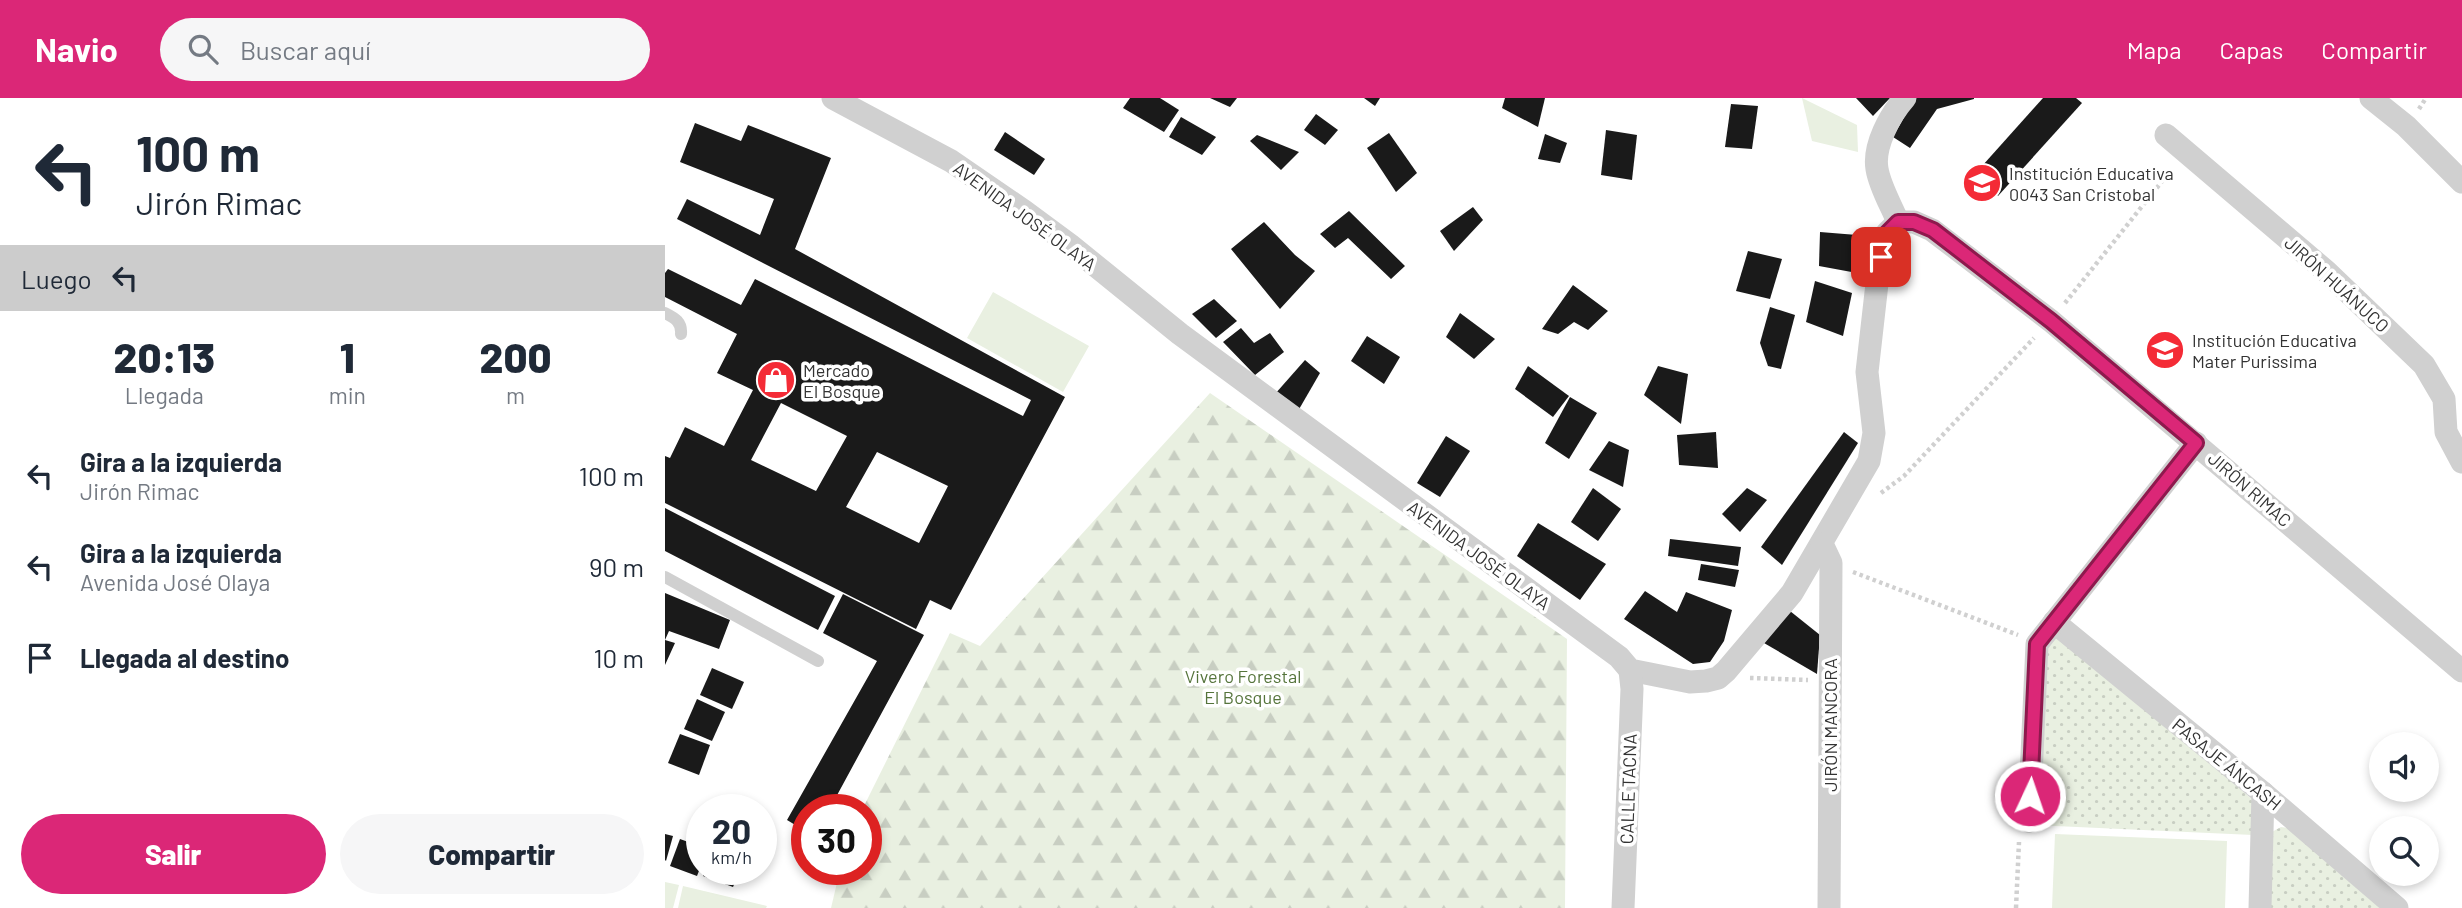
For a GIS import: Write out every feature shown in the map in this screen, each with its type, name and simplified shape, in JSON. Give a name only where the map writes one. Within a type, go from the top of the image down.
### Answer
[{"type":"street","name":"AVENIDA JOSÉ OLAYA","points":[[833,98],[951,161],[1024,211],[1179,334],[1619,657],[1630,670]]},
{"type":"street","points":[[1630,670],[1690,682],[1718,678],[1827,554],[1870,461],[1873,446],[1868,365],[1884,240],[1892,226],[1898,222],[1877,170],[1877,150],[1896,108],[1905,98]]},
{"type":"street","points":[[2371,98],[2406,126],[2462,182]]},
{"type":"street","name":"JIRÓN HUÁNUCO","points":[[2166,135],[2327,272],[2424,365],[2453,399],[2446,432],[2462,462]]},
{"type":"street","name":"JIRÓN RIMAC","points":[[1898,222],[1914,222],[1933,230],[2051,321],[2462,671]]},
{"type":"street","points":[[2029,821],[2037,644],[2196,443]]},
{"type":"street","name":"JIRÓN MANCORA","points":[[1827,554],[1830,680],[1829,908]]},
{"type":"street","name":"PASAJE ÁNCASH","points":[[2054,622],[2263,793],[2397,908]]},
{"type":"street","name":"CALLE TACNA","points":[[1623,908],[1632,689],[1630,670]]},
{"type":"street","points":[[2260,908],[2263,793]]},
{"type":"lane","points":[[665,313],[677,319],[681,334]]},
{"type":"lane","points":[[665,577],[818,661]]},
{"type":"path","points":[[1872,500],[1904,476],[2051,321],[2186,152]]},
{"type":"path","points":[[1827,554],[2037,644]]},
{"type":"path","points":[[1718,678],[1830,680]]},
{"type":"green space","points":[[1802,98],[1857,125],[1858,152],[1812,141]]},
{"type":"green space","points":[[993,292],[1089,346],[1063,392],[967,338]]},
{"type":"green space","name":"Vivero Forestal El Bosque","points":[[1210,393],[1567,639],[1565,908],[831,908],[836,885],[882,885],[882,794],[870,794],[950,633],[980,646]]},
{"type":"green space","points":[[2062,635],[2254,801],[2253,835],[2033,825],[2045,641]]},
{"type":"green space","points":[[2281,827],[2288,828],[2382,908],[2265,908],[2268,834]]},
{"type":"green space","points":[[2055,834],[2227,841],[2225,908],[2052,908]]},
{"type":"green space","points":[[665,882],[679,885],[673,908],[665,908]]},
{"type":"green space","points":[[683,886],[767,906],[678,908]]},
{"type":"building","points":[[1130,98],[1160,98],[1179,110],[1164,132],[1123,108]]},
{"type":"building","points":[[1210,98],[1237,98],[1230,107]]},
{"type":"building","points":[[1364,98],[1380,98],[1375,106]]},
{"type":"building","points":[[1505,98],[1545,98],[1538,127],[1502,108]]},
{"type":"building","points":[[1856,98],[1890,98],[1873,116]]},
{"type":"building","points":[[1915,98],[1974,99],[1937,109],[1910,148],[1893,137]]},
{"type":"building","points":[[2043,98],[2076,98],[2082,103],[1998,196],[1974,175]]},
{"type":"building","points":[[1731,104],[1758,106],[1752,149],[1725,147]]},
{"type":"building","points":[[1316,114],[1338,130],[1325,145],[1304,130]]},
{"type":"building","points":[[1181,117],[1216,137],[1202,155],[1169,137]]},
{"type":"building","name":"Mercado El Bosque","points":[[695,123],[741,141],[748,125],[831,158],[795,249],[1065,397],[951,610],[930,600],[916,629],[665,503],[665,456],[670,458],[685,427],[724,446],[753,390],[717,373],[737,334],[665,297],[665,273],[668,269],[741,305],[755,279],[1023,416],[1031,400],[677,219],[687,199],[760,235],[774,199],[680,162]],"holes":[[[781,403],[847,436],[816,491],[751,460]],[[877,452],[948,486],[919,543],[846,507]]]},
{"type":"building","points":[[1606,130],[1637,135],[1632,180],[1601,175]]},
{"type":"building","points":[[1005,132],[1045,159],[1034,175],[994,150]]},
{"type":"building","points":[[1389,133],[1417,173],[1396,192],[1367,148]]},
{"type":"building","points":[[1545,134],[1567,143],[1560,163],[1538,159]]},
{"type":"building","points":[[1257,135],[1299,152],[1281,170],[1250,141]]},
{"type":"building","points":[[1473,207],[1483,220],[1454,251],[1440,231]]},
{"type":"building","points":[[1349,211],[1405,266],[1391,279],[1348,238],[1335,248],[1320,234]]},
{"type":"building","points":[[1264,222],[1295,255],[1315,271],[1280,309],[1231,249]]},
{"type":"building","points":[[1820,232],[1857,235],[1857,273],[1819,266]]},
{"type":"building","points":[[1748,251],[1782,259],[1770,299],[1736,291]]},
{"type":"building","points":[[1815,281],[1852,293],[1843,336],[1806,322]]},
{"type":"building","points":[[1573,285],[1608,311],[1588,330],[1574,322],[1558,334],[1542,329]]},
{"type":"building","points":[[1214,299],[1237,321],[1216,338],[1192,314]]},
{"type":"building","points":[[1770,307],[1795,315],[1781,369],[1768,366],[1760,343]]},
{"type":"building","points":[[1460,313],[1495,339],[1474,359],[1446,337]]},
{"type":"building","points":[[1241,328],[1254,343],[1270,333],[1284,352],[1255,375],[1223,342]]},
{"type":"building","points":[[1367,336],[1400,357],[1384,384],[1351,361]]},
{"type":"building","points":[[1305,360],[1320,373],[1298,411],[1275,394]]},
{"type":"building","points":[[1528,366],[1569,396],[1553,417],[1515,389]]},
{"type":"building","points":[[1658,366],[1688,374],[1681,424],[1644,395]]},
{"type":"building","points":[[1570,397],[1597,413],[1569,459],[1545,443]]},
{"type":"building","points":[[1716,432],[1718,468],[1679,465],[1677,435]]},
{"type":"building","points":[[1844,432],[1858,443],[1782,565],[1761,547]]},
{"type":"building","points":[[1446,436],[1470,451],[1440,497],[1417,483]]},
{"type":"building","points":[[1609,441],[1629,450],[1623,487],[1589,470]]},
{"type":"building","points":[[1593,488],[1621,509],[1598,541],[1571,522]]},
{"type":"building","points":[[1747,488],[1767,500],[1740,532],[1722,514]]},
{"type":"building","points":[[665,508],[835,596],[818,630],[665,551]]},
{"type":"building","points":[[1538,523],[1606,564],[1580,600],[1517,556]]},
{"type":"building","points":[[1670,539],[1741,547],[1738,566],[1668,556]]},
{"type":"building","points":[[1701,564],[1739,570],[1735,587],[1698,580]]},
{"type":"building","points":[[1645,591],[1677,612],[1686,592],[1732,610],[1724,641],[1710,662],[1693,664],[1624,619]]},
{"type":"building","points":[[665,593],[730,620],[719,649],[669,631],[665,640]]},
{"type":"building","points":[[843,594],[924,635],[838,794],[802,794],[877,661],[823,633]]},
{"type":"building","points":[[1790,611],[1820,635],[1817,674],[1764,643]]},
{"type":"building","points":[[665,640],[675,643],[665,665]]},
{"type":"building","points":[[712,668],[744,682],[732,709],[700,695]]},
{"type":"building","points":[[697,699],[725,712],[712,741],[684,729]]},
{"type":"building","points":[[680,734],[710,745],[699,775],[668,763]]},
{"type":"building","points":[[665,834],[673,836],[666,861],[665,860]]},
{"type":"building","points":[[680,839],[686,841],[686,872],[670,866]]},
{"type":"place","name":"Institución Educativa 0043 San Cristobal","points":[[1982,183]]},
{"type":"place","name":"Institución Educativa Mater Purissima","points":[[2165,350]]},
{"type":"place","name":"Mercado El Bosque","points":[[776,380]]},
{"type":"route","points":[[1881,257],[1887,233],[1898,222],[1914,222],[1933,230],[2051,321],[2196,443],[2037,644],[2030,796]]}]
